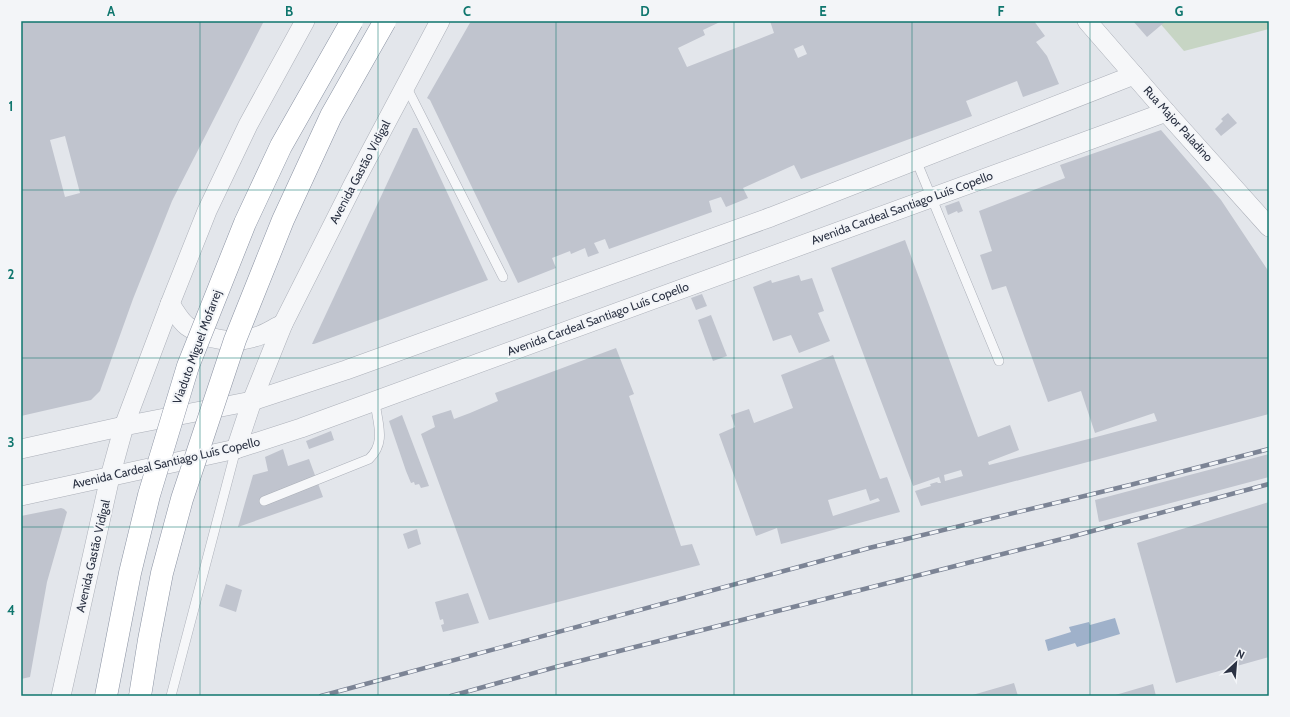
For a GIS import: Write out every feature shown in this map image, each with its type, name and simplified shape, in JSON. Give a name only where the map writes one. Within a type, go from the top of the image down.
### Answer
[{"type":"highway","name":"Viaduto Miguel Mofarrej","points":[[106,696],[130,573],[149,495],[190,360],[245,224],[281,146],[352,21]]},
{"type":"highway","points":[[140,696],[162,573],[182,499],[235,340],[283,220],[331,116],[385,21]]},
{"type":"street","name":"Avenida Gastão Vidigal","points":[[62,696],[110,477],[124,426],[206,211],[248,125],[305,21]]},
{"type":"street","name":"Avenida Gastão Vidigal","points":[[236,449],[252,401],[283,324],[354,183],[440,21]]},
{"type":"street","name":"Rua Major Paladino","points":[[1088,21],[1166,112],[1269,227]]},
{"type":"street","points":[[21,449],[124,426],[252,401],[346,370],[603,279],[771,217],[1134,75]]},
{"type":"street","name":"Avenida Cardeal Santiago Luís Copello","points":[[21,496],[236,449],[302,428],[375,400],[1166,112]]},
{"type":"street","points":[[170,304],[186,325],[199,333],[217,339],[238,341],[256,337],[283,324]]},
{"type":"lane","points":[[406,86],[503,277]]},
{"type":"lane","points":[[916,160],[999,361]]},
{"type":"lane","points":[[264,501],[369,459],[378,448],[380,440],[375,400]]},
{"type":"lane","points":[[171,696],[236,449]]},
{"type":"green space","points":[[1158,21],[1269,21],[1269,29],[1184,51]]},
{"type":"water","points":[[1115,618],[1120,634],[1077,647],[1075,643],[1048,651],[1045,640],[1071,632],[1069,627],[1089,622],[1090,625]]},
{"type":"building","points":[[21,21],[264,21],[172,201],[133,299],[100,391],[91,400],[21,416]],"holes":[[[65,136],[80,193],[65,197],[50,140]]]},
{"type":"building","points":[[471,21],[722,21],[703,30],[705,35],[678,48],[687,67],[774,33],[770,21],[1034,21],[1045,36],[1036,42],[1047,56],[1059,84],[1023,97],[1017,81],[966,101],[972,116],[801,179],[794,165],[743,188],[748,198],[726,207],[721,197],[709,201],[712,212],[609,249],[605,239],[594,243],[599,253],[588,257],[585,248],[571,254],[570,251],[552,258],[556,268],[518,283],[430,100],[427,98]],"holes":[[[803,45],[807,54],[798,58],[794,49]]]},
{"type":"building","points":[[1133,21],[1166,21],[1147,37]]},
{"type":"building","points":[[1228,113],[1237,123],[1221,136],[1215,129],[1223,121],[1221,119]]},
{"type":"building","points":[[413,128],[417,128],[488,280],[312,344]]},
{"type":"building","points":[[1161,130],[1221,200],[1269,272],[1269,414],[921,506],[915,491],[931,486],[930,484],[937,482],[941,483],[939,477],[913,486],[831,268],[905,240],[978,437],[1010,425],[1019,450],[988,462],[989,465],[1157,421],[1154,413],[1095,433],[1081,391],[1048,402],[1006,286],[992,290],[980,255],[992,251],[979,211],[1065,178],[1060,165]],"holes":[[[961,470],[963,476],[945,481],[944,475]]]},
{"type":"building","points":[[959,201],[963,211],[958,213],[957,211],[948,215],[945,206]]},
{"type":"building","points":[[799,275],[801,281],[812,278],[824,311],[818,313],[830,341],[799,353],[791,335],[773,341],[753,287],[771,280],[772,283]]},
{"type":"building","points":[[702,294],[707,306],[696,310],[691,298]]},
{"type":"building","points":[[711,315],[727,356],[713,361],[698,320]]},
{"type":"building","points":[[616,348],[634,394],[629,396],[681,546],[692,544],[700,565],[489,620],[421,434],[435,427],[432,416],[451,410],[454,419],[498,401],[495,393]]},
{"type":"building","points":[[833,355],[880,479],[887,477],[900,512],[781,544],[777,528],[756,536],[719,434],[735,427],[731,415],[749,409],[754,423],[793,408],[781,375]],"holes":[[[866,489],[870,501],[878,498],[880,501],[833,516],[828,500]]]},
{"type":"building","points":[[402,415],[429,486],[421,488],[419,484],[415,485],[414,482],[411,483],[406,471],[389,421]]},
{"type":"building","points":[[331,431],[334,440],[309,449],[306,441]]},
{"type":"building","points":[[283,449],[288,466],[309,459],[323,497],[238,527],[253,475],[268,471],[265,457]]},
{"type":"building","points":[[1269,454],[1269,477],[1099,522],[1095,500]]},
{"type":"building","points":[[1269,502],[1269,657],[1176,683],[1137,543]]},
{"type":"building","points":[[61,508],[67,512],[47,582],[30,677],[21,679],[21,516]]},
{"type":"building","points":[[417,529],[421,544],[408,549],[403,534]]},
{"type":"building","points":[[226,584],[242,590],[236,612],[219,606]]},
{"type":"building","points":[[468,593],[479,623],[443,632],[441,625],[444,624],[443,619],[440,620],[435,602]]},
{"type":"building","points":[[1014,683],[1018,696],[969,696]]},
{"type":"building","points":[[1153,684],[1156,696],[1112,696]]},
{"type":"railway","points":[[321,696],[869,548],[1130,485],[1269,449]]},
{"type":"railway","points":[[451,696],[556,667],[1070,537],[1269,484]]}]
